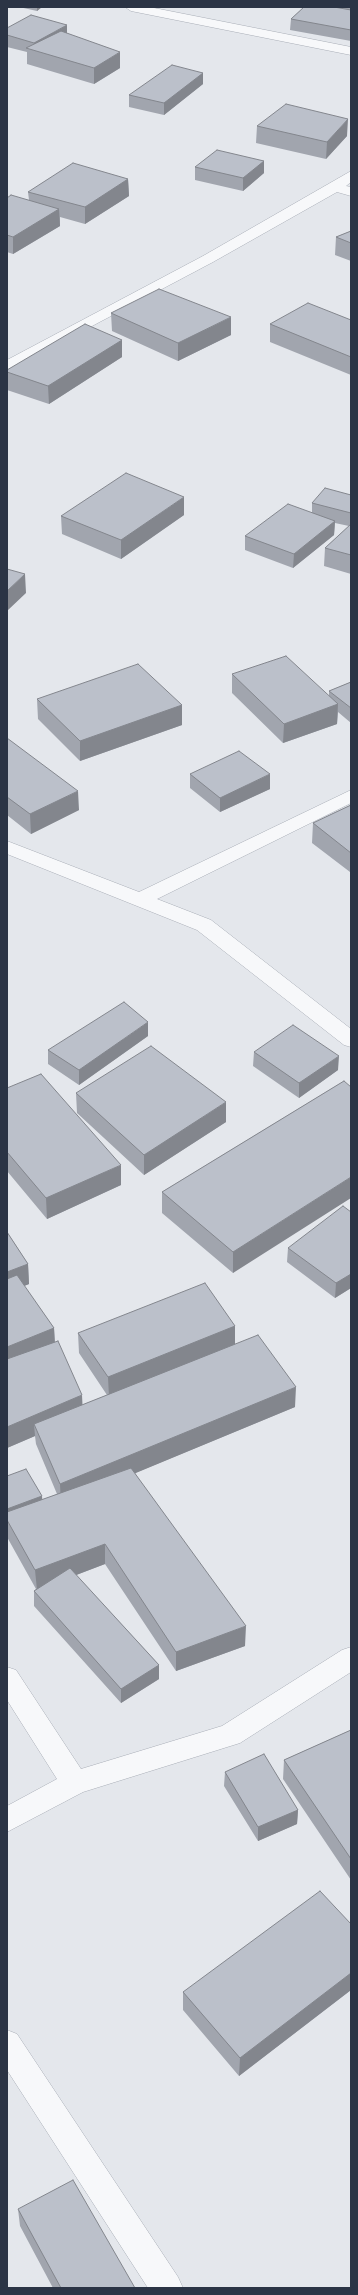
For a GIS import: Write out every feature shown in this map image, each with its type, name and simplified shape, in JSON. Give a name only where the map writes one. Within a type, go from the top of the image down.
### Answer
[{"type":"street","points":[[131,7],[351,51]]},
{"type":"street","points":[[7,366],[208,259],[336,187],[351,175]]},
{"type":"street","points":[[336,187],[351,192]]},
{"type":"street","points":[[141,899],[351,796]]},
{"type":"street","points":[[7,847],[204,925],[351,1040]]},
{"type":"street","points":[[7,1820],[75,1783],[230,1735],[351,1658]]},
{"type":"street","points":[[7,1678],[75,1783]]},
{"type":"street","points":[[7,2044],[167,2288]]},
{"type":"building","points":[[304,7],[334,7],[351,10],[351,30],[291,19]]},
{"type":"building","points":[[31,15],[67,25],[34,43],[7,35],[7,28]]},
{"type":"building","points":[[61,31],[120,52],[94,68],[26,48]]},
{"type":"building","points":[[172,65],[203,73],[164,103],[129,95]]},
{"type":"building","points":[[286,104],[348,119],[327,142],[257,126]]},
{"type":"building","points":[[217,150],[264,161],[243,178],[195,167]]},
{"type":"building","points":[[73,163],[128,179],[85,207],[28,192]]},
{"type":"building","points":[[11,195],[59,209],[13,237],[7,235],[7,198]]},
{"type":"building","points":[[351,231],[351,243],[336,237]]},
{"type":"building","points":[[159,289],[231,317],[178,343],[111,313]]},
{"type":"building","points":[[308,303],[351,320],[351,357],[270,324]]},
{"type":"building","points":[[85,324],[122,340],[48,386],[7,372],[7,370]]},
{"type":"building","points":[[126,473],[184,497],[121,540],[61,516]]},
{"type":"building","points":[[325,488],[351,495],[351,513],[312,503]]},
{"type":"building","points":[[288,504],[335,521],[294,554],[245,536]]},
{"type":"building","points":[[351,524],[351,555],[325,548]]},
{"type":"building","points":[[7,569],[25,574],[7,591]]},
{"type":"building","points":[[286,656],[338,704],[284,724],[232,674]]},
{"type":"building","points":[[138,664],[182,705],[80,741],[37,699]]},
{"type":"building","points":[[351,682],[351,708],[329,691]]},
{"type":"building","points":[[7,738],[78,791],[30,814],[7,797]]},
{"type":"building","points":[[239,751],[270,774],[220,798],[190,774]]},
{"type":"building","points":[[351,805],[351,853],[313,823]]},
{"type":"building","points":[[124,1002],[148,1022],[79,1070],[48,1050]]},
{"type":"building","points":[[293,1025],[339,1056],[299,1083],[254,1052]]},
{"type":"building","points":[[151,1046],[226,1102],[144,1155],[76,1093]]},
{"type":"building","points":[[41,1074],[121,1165],[46,1198],[7,1152],[7,1088]]},
{"type":"building","points":[[344,1081],[351,1087],[351,1177],[233,1252],[162,1192]]},
{"type":"building","points":[[343,1206],[351,1212],[351,1274],[336,1283],[288,1248]]},
{"type":"building","points":[[7,1232],[28,1264],[7,1272]]},
{"type":"building","points":[[17,1275],[54,1328],[7,1347],[7,1279]]},
{"type":"building","points":[[205,1283],[235,1326],[108,1377],[78,1333]]},
{"type":"building","points":[[258,1335],[296,1387],[60,1484],[34,1424]]},
{"type":"building","points":[[58,1341],[82,1395],[7,1427],[7,1359]]},
{"type":"building","points":[[131,1468],[246,1626],[176,1652],[105,1544],[35,1570],[7,1520],[7,1512]]},
{"type":"building","points":[[26,1469],[42,1496],[7,1509],[7,1476]]},
{"type":"building","points":[[70,1568],[159,1665],[121,1689],[34,1591]]},
{"type":"building","points":[[351,1730],[351,1859],[284,1760]]},
{"type":"building","points":[[264,1754],[298,1810],[258,1827],[225,1772]]},
{"type":"building","points":[[320,1891],[351,1924],[351,1973],[240,2058],[183,1992]]},
{"type":"building","points":[[73,2180],[135,2288],[61,2288],[18,2209]]}]
